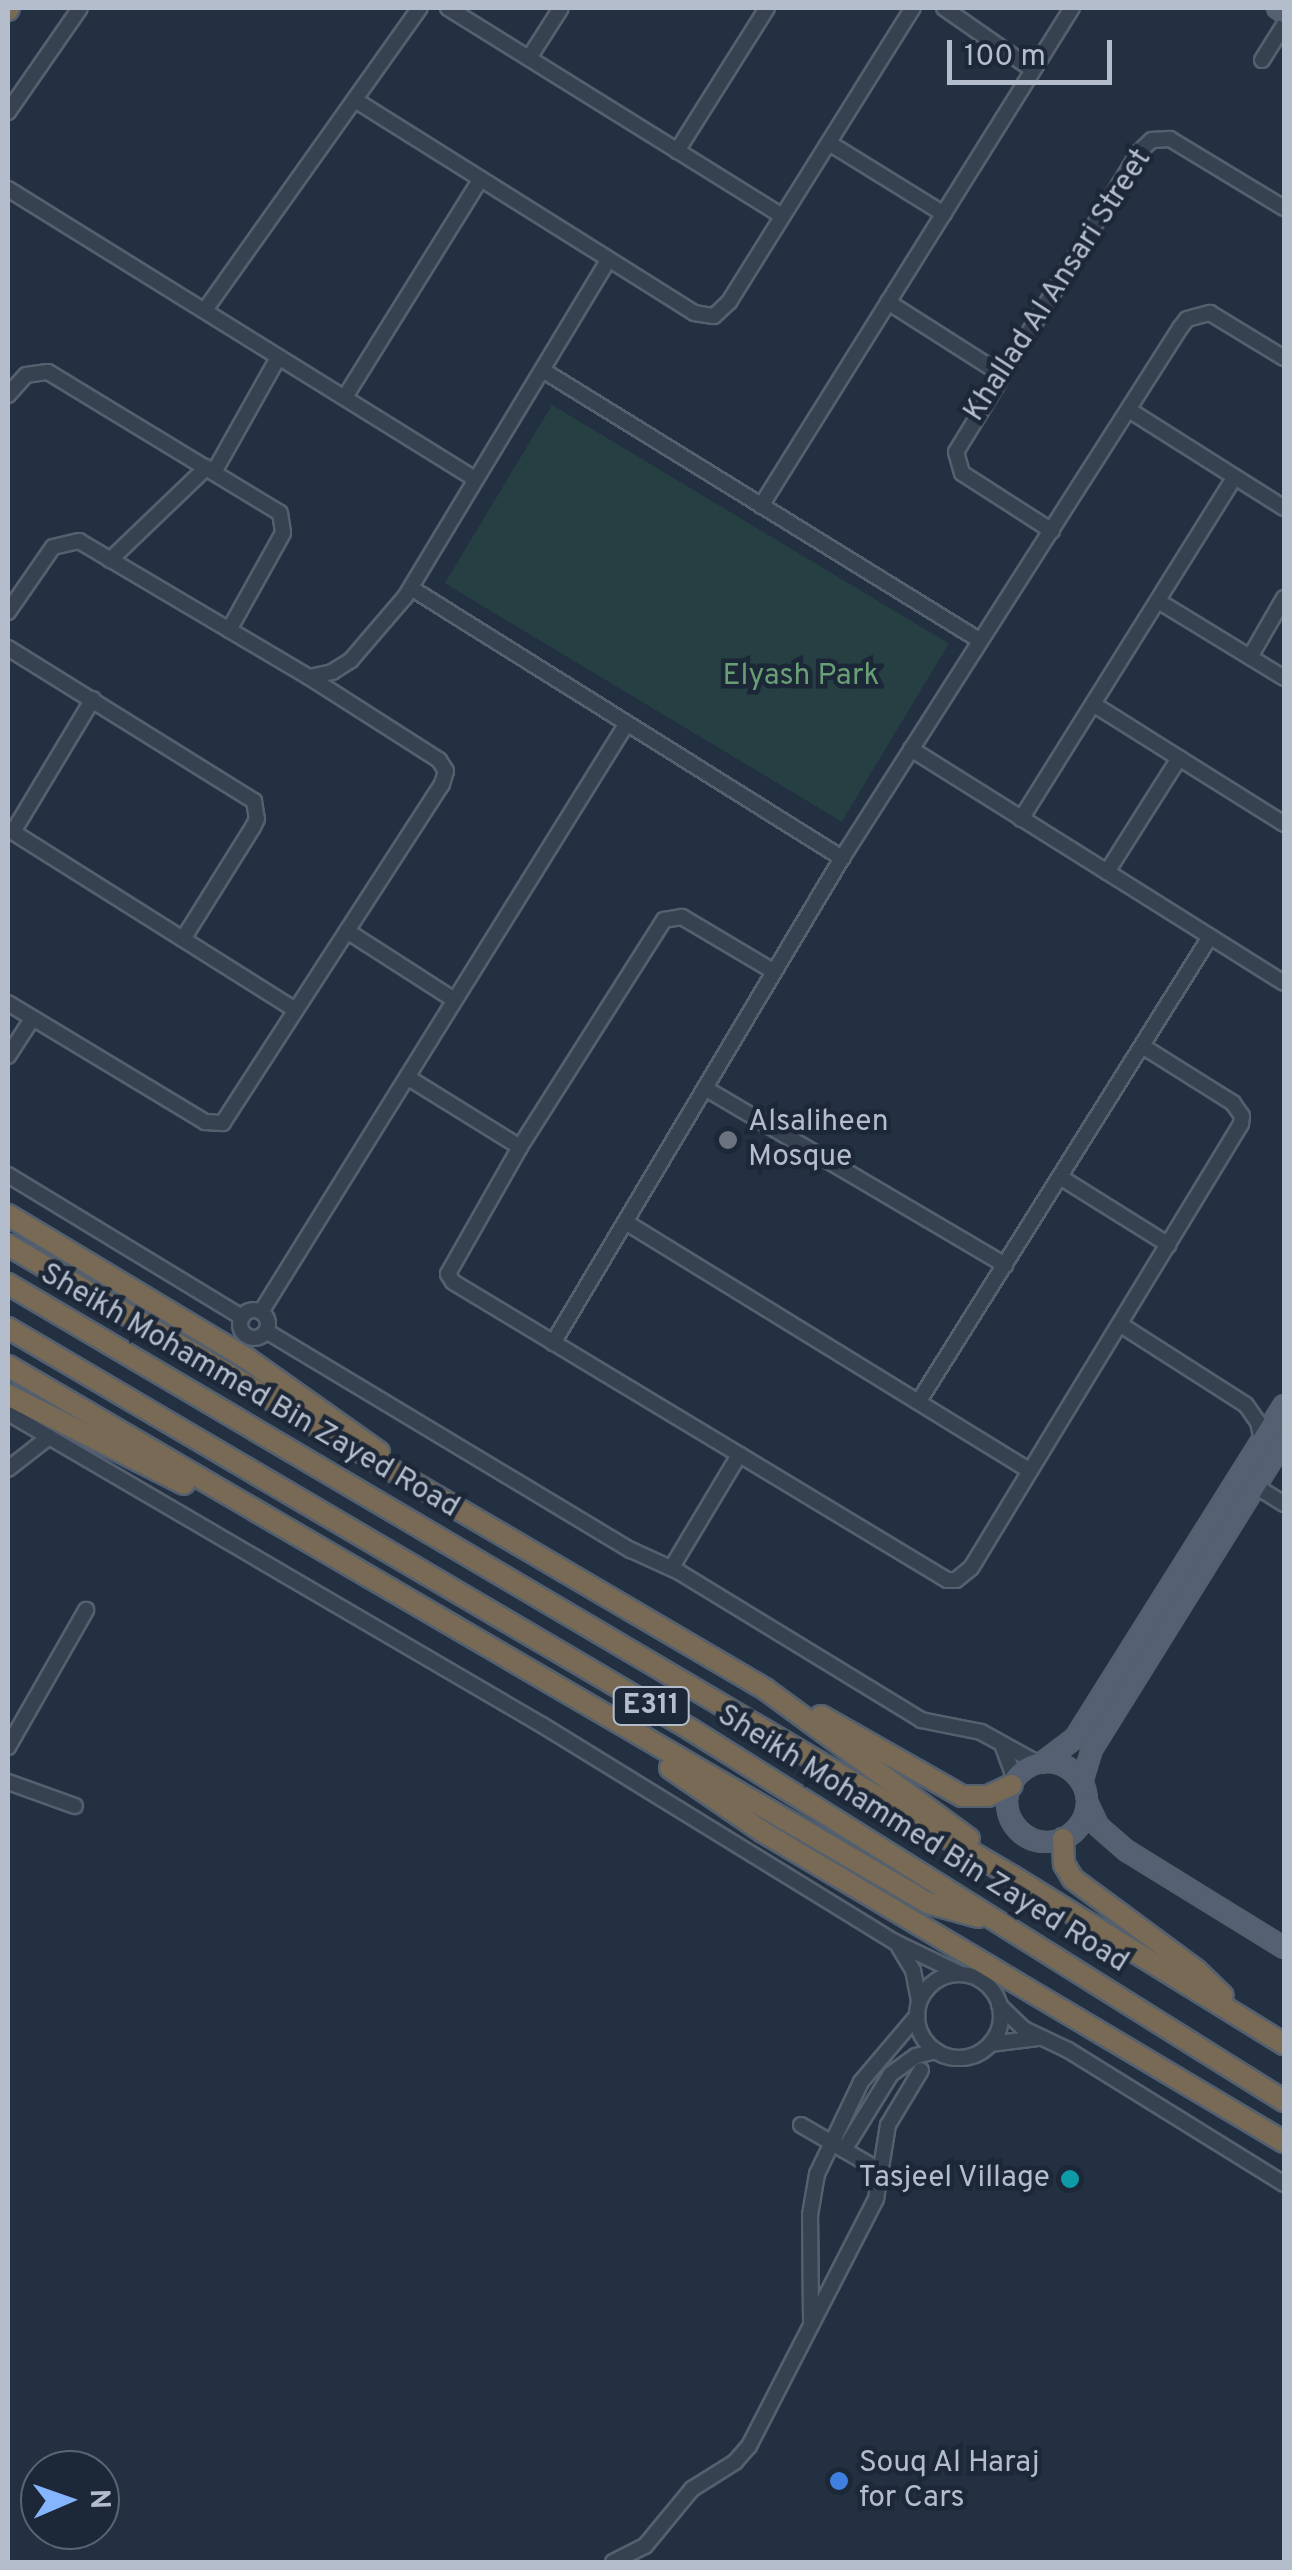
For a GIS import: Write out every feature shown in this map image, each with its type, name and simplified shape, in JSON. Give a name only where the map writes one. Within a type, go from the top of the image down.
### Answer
[{"type":"highway","points":[[8,1215],[246,1358],[350,1430],[410,1480]]},
{"type":"highway","points":[[8,1245],[765,1689],[830,1720],[962,1796],[988,1796],[1013,1782]]},
{"type":"highway","name":"Sheikh Mohammed Bin Zayed Road","points":[[8,1284],[1012,1876],[1284,2044]]},
{"type":"highway","name":"Sheikh Mohammed Bin Zayed Road","points":[[8,1328],[862,1833],[986,1918],[1284,2101]]},
{"type":"highway","points":[[8,1366],[267,1521],[928,1902],[956,1914],[986,1918]]},
{"type":"highway","points":[[8,1395],[158,1472],[267,1521]]},
{"type":"highway","points":[[765,1689],[921,1801],[1012,1876]]},
{"type":"highway","points":[[618,1725],[763,1832],[1284,2142]]},
{"type":"highway","points":[[1067,1837],[1064,1864],[1073,1878],[1196,1970],[1241,2017]]},
{"type":"main road","points":[[1277,8],[1284,14]]},
{"type":"main road","points":[[1284,1404],[1075,1738],[1013,1782],[1008,1809],[1019,1830],[1040,1842],[1096,1836],[1127,1851],[1284,1948]]},
{"type":"main road","points":[[1127,1851],[1098,1826],[1087,1802],[1082,1782],[1092,1749],[1284,1442]]},
{"type":"main road","points":[[1167,1631],[1159,1624],[1171,1588]]},
{"type":"main road","points":[[1040,1763],[1060,1764],[1082,1782]]},
{"type":"main road","points":[[1067,1837],[1079,1826],[1087,1802]]},
{"type":"street","points":[[8,112],[80,8]]},
{"type":"street","points":[[205,310],[420,8]]},
{"type":"street","points":[[448,8],[780,216]]},
{"type":"street","points":[[528,58],[561,8]]},
{"type":"street","points":[[677,151],[764,8]]},
{"type":"street","points":[[355,100],[694,312],[714,316],[729,302],[914,8]]},
{"type":"street","points":[[944,8],[1033,70]]},
{"type":"street","points":[[762,506],[1072,8]]},
{"type":"street","points":[[1262,60],[1284,25]]},
{"type":"street","name":"Khallad Al Ansari Street","points":[[1052,531],[957,467],[958,444],[1139,152],[1152,140],[1178,143],[1284,208]]},
{"type":"street","points":[[828,143],[944,214]]},
{"type":"street","points":[[345,397],[480,180]]},
{"type":"street","points":[[8,189],[475,479]]},
{"type":"street","points":[[309,676],[332,672],[351,660],[411,588],[608,260]]},
{"type":"street","points":[[888,302],[1001,374]]},
{"type":"street","points":[[554,1343],[708,1090],[773,971],[842,858],[1180,328],[1198,314],[1221,317],[1284,356]]},
{"type":"street","points":[[110,560],[211,470],[278,358]]},
{"type":"street","points":[[544,371],[979,640]]},
{"type":"street","points":[[8,395],[26,374],[48,372],[273,507],[284,523],[279,542],[229,630]]},
{"type":"street","points":[[1129,410],[1284,508]]},
{"type":"street","points":[[1021,819],[1235,477]]},
{"type":"street","points":[[8,612],[53,547],[80,542],[309,676],[440,760],[446,771],[442,784],[227,1118],[217,1125],[205,1122],[8,1003]]},
{"type":"street","points":[[411,588],[842,858]]},
{"type":"street","points":[[1250,657],[1284,598]]},
{"type":"street","points":[[1158,601],[1284,678]]},
{"type":"street","points":[[8,648],[254,801],[257,819],[253,827],[183,939]]},
{"type":"street","points":[[93,699],[10,831],[294,1010]]},
{"type":"street","points":[[1093,704],[1284,824]]},
{"type":"street","points":[[261,1312],[627,723]]},
{"type":"street","points":[[911,749],[1284,983]]},
{"type":"street","points":[[1107,872],[1179,758]]},
{"type":"street","points":[[773,971],[682,916],[664,920],[520,1147],[448,1274],[453,1282],[947,1580],[956,1580],[971,1568],[1238,1131],[1242,1116],[1233,1104],[1142,1046]]},
{"type":"street","points":[[346,931],[453,999]]},
{"type":"street","points":[[920,1401],[1210,938]]},
{"type":"street","points":[[8,1056],[32,1018]]},
{"type":"street","points":[[407,1077],[520,1147]]},
{"type":"street","points":[[708,1090],[1005,1265]]},
{"type":"street","points":[[8,1175],[242,1317]]},
{"type":"street","points":[[1060,1177],[1169,1245]]},
{"type":"street","points":[[626,1223],[1029,1470]]},
{"type":"street","points":[[250,1310],[261,1312],[267,1318],[266,1331],[257,1338],[247,1336],[240,1328],[242,1317],[250,1310]]},
{"type":"street","points":[[1121,1325],[1246,1406],[1258,1422],[1262,1441]]},
{"type":"street","points":[[266,1331],[631,1550],[672,1567],[920,1720],[981,1732],[1040,1763]]},
{"type":"street","points":[[1246,1406],[1284,1404]]},
{"type":"street","points":[[8,1413],[542,1724],[895,1942],[985,1984],[999,2005],[1038,2038]]},
{"type":"street","points":[[8,1470],[49,1438]]},
{"type":"street","points":[[672,1567],[739,1455]]},
{"type":"street","points":[[1256,1487],[1284,1504]]},
{"type":"street","points":[[8,1747],[86,1610]]},
{"type":"street","points":[[1002,1744],[1013,1782]]},
{"type":"street","points":[[8,1782],[75,1806]]},
{"type":"street","points":[[895,1942],[914,1970],[919,2030],[936,2052]]},
{"type":"street","points":[[811,2327],[811,2201],[838,2146],[853,2097],[936,1982],[961,1974]]},
{"type":"street","points":[[990,2044],[1001,2019],[999,2005]]},
{"type":"street","points":[[838,2146],[898,2067],[936,2052],[964,2058],[990,2044],[1038,2038],[1059,2044],[1284,2184]]},
{"type":"street","points":[[613,2562],[645,2546],[692,2489],[743,2455],[876,2199],[888,2125],[921,2070]]},
{"type":"street","points":[[801,2125],[882,2172]]},
{"type":"green space","name":"Elyash Park","points":[[552,405],[949,643],[842,822],[445,583]]},
{"type":"place","name":"Alsaliheen Mosque","points":[[728,1140]]},
{"type":"place","name":"Tasjeel Village","points":[[1070,2179]]},
{"type":"place","name":"Souq Al Haraj for Cars","points":[[839,2481]]}]
